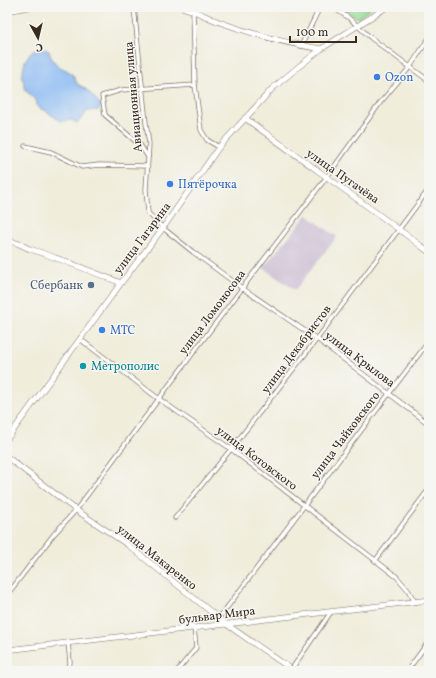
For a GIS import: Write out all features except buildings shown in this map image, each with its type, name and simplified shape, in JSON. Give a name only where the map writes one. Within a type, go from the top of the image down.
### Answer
[{"type":"main road","points":[[7,11],[27,7]]},
{"type":"main road","points":[[184,7],[224,24],[301,46],[321,49]]},
{"type":"main road","name":"улица Гагарина","points":[[7,440],[121,283],[163,228],[220,147],[245,118],[273,88],[321,49],[387,7]]},
{"type":"main road","name":"улица Пугачёва","points":[[245,118],[326,178],[367,205],[429,252]]},
{"type":"main road","points":[[7,241],[14,241],[28,248],[121,283]]},
{"type":"main road","name":"улица Макаренко","points":[[7,457],[76,510],[128,545],[226,624],[292,670]]},
{"type":"main road","name":"бульвар Мира","points":[[7,650],[429,600]]},
{"type":"street","name":"Авиационная улица","points":[[134,7],[149,144],[146,189],[148,213],[163,228]]},
{"type":"street","points":[[301,46],[320,7]]},
{"type":"street","points":[[332,7],[349,18],[371,38],[429,81]]},
{"type":"street","points":[[193,11],[195,85],[202,134],[207,140],[220,147]]},
{"type":"street","name":"улица Ломоносова","points":[[7,595],[54,534],[76,510],[380,104],[410,67],[429,38]]},
{"type":"street","points":[[148,157],[140,145],[105,115],[102,96],[122,90],[142,90],[195,85]]},
{"type":"street","points":[[26,146],[51,152],[82,167],[99,165],[147,166]]},
{"type":"street","name":"улица Декабристов","points":[[175,518],[317,339],[429,189]]},
{"type":"street","name":"улица Крылова","points":[[163,228],[242,288],[317,339],[429,424]]},
{"type":"street","name":"улица Котовского","points":[[80,339],[159,399],[231,449],[397,577],[415,602]]},
{"type":"street","name":"улица Чайковского","points":[[219,618],[429,341]]},
{"type":"street","points":[[375,561],[429,489]]},
{"type":"street","points":[[292,670],[331,612]]},
{"type":"street","points":[[177,671],[196,648],[194,628]]},
{"type":"street","points":[[407,671],[429,641]]},
{"type":"street","points":[[68,642],[70,662],[69,671]]},
{"type":"shaded area","points":[[307,215],[337,237],[295,290],[263,268]]},
{"type":"green space","points":[[339,7],[372,7],[358,18]]},
{"type":"water","points":[[41,47],[49,51],[55,63],[71,73],[77,84],[86,89],[101,105],[99,110],[88,111],[77,123],[72,120],[60,121],[37,106],[37,102],[25,89],[22,75],[25,61],[30,53]]},
{"type":"place","name":"Ozon","points":[[377,77]]},
{"type":"place","name":"Пятёрочка","points":[[170,184]]},
{"type":"place","name":"Сбербанк","points":[[91,285]]},
{"type":"place","name":"МТС","points":[[102,330]]},
{"type":"place","name":"Метрополис","points":[[83,366]]}]
